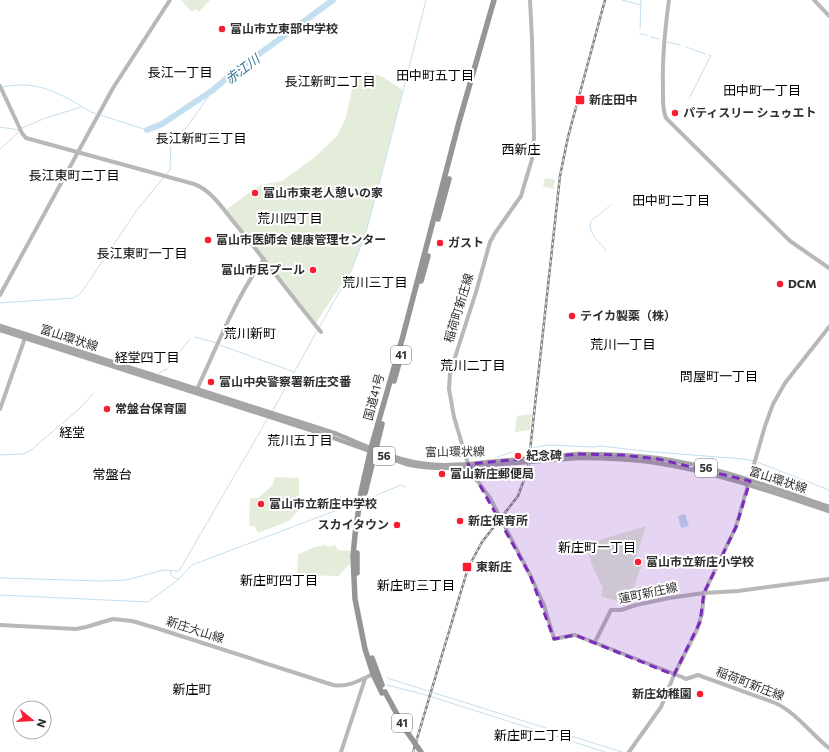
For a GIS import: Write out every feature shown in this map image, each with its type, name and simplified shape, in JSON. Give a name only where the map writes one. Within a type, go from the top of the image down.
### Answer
[{"type":"highway","name":"国道41号","points":[[417,752],[403,731],[375,673],[362,615],[357,574],[357,557],[365,491],[373,451],[473,87],[494,0]]},
{"type":"highway","name":"国道41号","points":[[384,693],[405,729],[421,752]]},
{"type":"main road","name":"富山環状線","points":[[0,326],[26,336],[270,415]]},
{"type":"main road","name":"富山環状線","points":[[0,330],[26,336],[197,389],[373,451],[419,463],[469,465],[578,456],[622,455],[658,458],[704,468],[829,507]]},
{"type":"main road","name":"富山環状線","points":[[749,482],[829,511]]},
{"type":"street","points":[[0,295],[113,88],[170,0]]},
{"type":"street","name":"稲荷町新庄線","points":[[530,0],[534,137],[532,159],[521,196],[490,242],[476,292],[450,373],[450,399],[459,436],[473,476],[490,498],[530,575],[544,605],[554,639],[575,635],[595,642]]},
{"type":"street","points":[[669,0],[663,56],[663,97],[666,118],[790,241],[829,268]]},
{"type":"street","points":[[814,0],[829,16]]},
{"type":"street","points":[[0,86],[22,133],[26,138],[201,186],[220,204],[321,332]]},
{"type":"street","points":[[197,389],[240,295],[252,274],[264,259]]},
{"type":"street","points":[[629,752],[661,707],[674,675],[700,622],[704,593],[736,527],[770,412],[776,399],[785,383],[829,327]]},
{"type":"street","points":[[0,409],[26,336]]},
{"type":"street","name":"蓮町新庄線","points":[[595,642],[611,610],[621,610],[636,605],[669,598],[704,593],[738,591],[829,579]]},
{"type":"street","name":"新庄大山線","points":[[0,625],[69,629],[86,627],[113,619],[132,621],[334,685],[345,685],[375,673]]},
{"type":"street","points":[[595,642],[674,675]]},
{"type":"street","name":"稲荷町新庄線","points":[[674,675],[686,679],[698,675],[781,706],[792,714],[829,748]]},
{"type":"street","points":[[341,752],[365,678]]},
{"type":"highlighted area","points":[[578,454],[622,455],[658,459],[750,481],[736,527],[704,593],[700,622],[674,675],[575,635],[554,639],[530,575],[468,464]]},
{"type":"green space","points":[[181,0],[210,0],[199,12],[195,9],[192,12]]},
{"type":"green space","points":[[365,72],[381,76],[403,90],[366,232],[352,269],[315,324],[224,211],[260,185],[282,181],[315,157],[337,136],[346,117],[352,89]]},
{"type":"green space","points":[[545,178],[555,180],[553,189],[543,186]]},
{"type":"green space","points":[[532,414],[530,430],[515,432],[517,416]]},
{"type":"green space","points":[[274,477],[299,478],[299,511],[289,521],[258,533],[255,527],[249,525],[250,498],[258,498],[273,485]]},
{"type":"green space","points":[[646,526],[635,561],[642,564],[630,599],[623,601],[608,599],[601,596],[603,588],[592,565],[586,544]]},
{"type":"green space","points":[[326,545],[328,547],[335,545],[338,550],[350,551],[350,563],[339,576],[297,575],[298,554],[315,547]]},
{"type":"water","points":[[685,514],[689,526],[681,528],[678,516]]},
{"type":"waterway","name":"赤江川","points":[[147,130],[162,124],[213,90],[229,76],[333,0]]},
{"type":"waterway","points":[[319,328],[352,269],[366,232],[426,0]]},
{"type":"waterway","points":[[622,0],[641,5]]},
{"type":"waterway","points":[[640,29],[641,0]]},
{"type":"waterway","points":[[640,34],[647,35]]},
{"type":"waterway","points":[[651,37],[659,39]]},
{"type":"waterway","points":[[667,42],[680,45]]},
{"type":"waterway","points":[[686,47],[706,54]]},
{"type":"waterway","points":[[690,97],[711,55],[709,55]]},
{"type":"waterway","points":[[3,87],[28,85],[50,90],[97,114]]},
{"type":"waterway","points":[[166,174],[170,170],[171,140],[187,127],[213,90]]},
{"type":"waterway","points":[[22,128],[43,119],[81,107]]},
{"type":"waterway","points":[[100,115],[147,130]]},
{"type":"waterway","points":[[0,127],[20,130]]},
{"type":"waterway","points":[[0,149],[16,135],[19,130]]},
{"type":"waterway","points":[[0,303],[73,298],[81,293],[137,210],[164,177]]},
{"type":"waterway","points":[[606,250],[594,236],[590,228],[590,224],[592,220],[611,205]]},
{"type":"waterway","points":[[272,412],[317,331]]},
{"type":"waterway","points":[[195,337],[217,343]]},
{"type":"waterway","points":[[174,359],[189,340]]},
{"type":"waterway","points":[[220,345],[294,372]]},
{"type":"waterway","points":[[159,373],[167,369]]},
{"type":"waterway","points":[[0,455],[23,454],[31,450],[78,410],[94,393]]},
{"type":"waterway","points":[[0,578],[102,581],[126,580],[164,570],[179,571],[268,418]]},
{"type":"waterway","points":[[532,448],[548,445],[600,446],[754,461]]},
{"type":"waterway","points":[[495,458],[512,452]]},
{"type":"waterway","points":[[757,462],[829,490]]},
{"type":"waterway","points":[[377,495],[401,485],[406,487]]},
{"type":"waterway","points":[[171,570],[170,574],[179,579],[192,565],[340,509]]},
{"type":"waterway","points":[[0,595],[148,602],[179,579]]},
{"type":"waterway","points":[[387,678],[622,752]]},
{"type":"waterway","points":[[387,685],[426,695],[605,752]]},
{"type":"railway","points":[[413,752],[468,568],[482,542],[518,496],[528,469],[560,176],[568,137],[605,0]]},
{"type":"place","name":"富山市立東部中学校","points":[[222,29]]},
{"type":"place","name":"新庄田中","points":[[580,100]]},
{"type":"place","name":"パティスリー シュゥエト","points":[[675,113]]},
{"type":"place","name":"富山市東老人憩いの家","points":[[255,193]]},
{"type":"place","name":"富山市医師会 健康管理センター","points":[[208,240]]},
{"type":"place","name":"ガスト","points":[[440,243]]},
{"type":"place","name":"富山市民プール","points":[[313,270]]},
{"type":"place","name":"DCM","points":[[780,284]]},
{"type":"place","name":"テイカ製薬（株）","points":[[572,316]]},
{"type":"place","name":"富山中央警察署新庄交番","points":[[211,382]]},
{"type":"place","name":"常盤台保育園","points":[[107,409]]},
{"type":"place","name":"紀念碑","points":[[518,456]]},
{"type":"place","name":"富山新庄郵便局","points":[[442,474]]},
{"type":"place","name":"富山市立新庄中学校","points":[[261,504]]},
{"type":"place","name":"新庄保育所","points":[[460,521]]},
{"type":"place","name":"スカイタウン","points":[[397,525]]},
{"type":"place","name":"富山市立新庄小学校","points":[[638,562]]},
{"type":"place","name":"東新庄","points":[[467,567]]},
{"type":"place","name":"新庄幼稚園","points":[[700,694]]},
{"type":"district","name":"長江一丁目","points":[[180,72]]},
{"type":"district","name":"田中町五丁目","points":[[435,75]]},
{"type":"district","name":"長江新町二丁目","points":[[330,81]]},
{"type":"district","name":"田中町一丁目","points":[[762,90]]},
{"type":"district","name":"長江新町三丁目","points":[[201,138]]},
{"type":"district","name":"西新庄","points":[[521,149]]},
{"type":"district","name":"長江東町二丁目","points":[[74,175]]},
{"type":"district","name":"田中町二丁目","points":[[671,200]]},
{"type":"district","name":"荒川四丁目","points":[[290,218]]},
{"type":"district","name":"長江東町一丁目","points":[[142,253]]},
{"type":"district","name":"荒川三丁目","points":[[375,282]]},
{"type":"district","name":"荒川新町","points":[[250,333]]},
{"type":"district","name":"荒川一丁目","points":[[623,344]]},
{"type":"district","name":"経堂四丁目","points":[[147,357]]},
{"type":"district","name":"荒川二丁目","points":[[473,365]]},
{"type":"district","name":"問屋町一丁目","points":[[719,376]]},
{"type":"district","name":"経堂","points":[[72,432]]},
{"type":"district","name":"荒川五丁目","points":[[300,440]]},
{"type":"district","name":"常盤台","points":[[112,474]]},
{"type":"district","name":"新庄町一丁目","points":[[597,547]]},
{"type":"district","name":"新庄町四丁目","points":[[279,580]]},
{"type":"district","name":"新庄町三丁目","points":[[416,585]]},
{"type":"district","name":"新庄町","points":[[192,689]]},
{"type":"district","name":"新庄町二丁目","points":[[533,735]]}]
